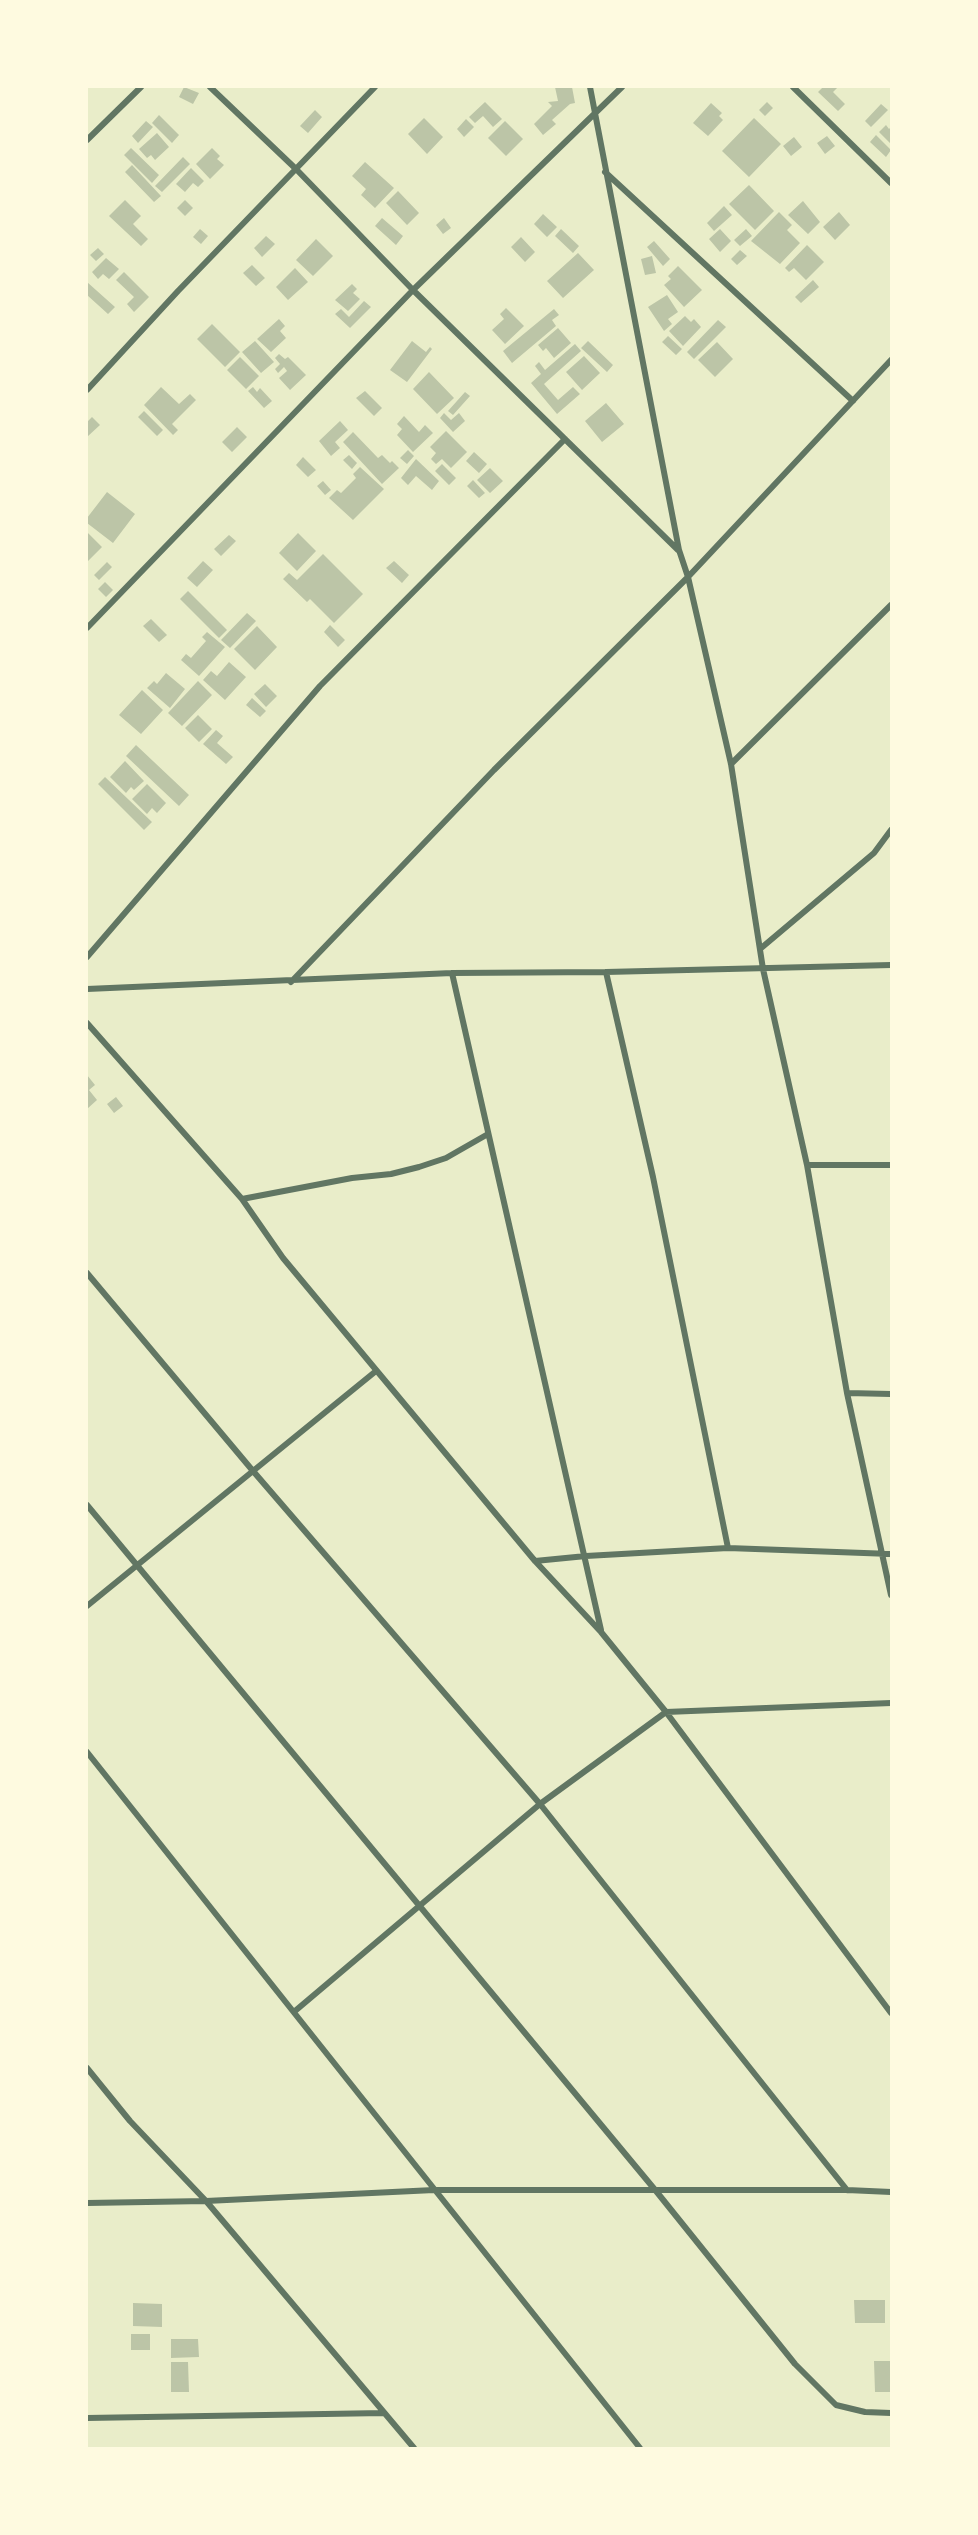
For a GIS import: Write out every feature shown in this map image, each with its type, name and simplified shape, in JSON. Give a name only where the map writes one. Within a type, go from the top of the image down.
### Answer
[{"type":"street","points":[[87,140],[141,87]]},
{"type":"street","points":[[210,87],[296,168],[412,290],[679,550]]},
{"type":"street","points":[[87,390],[178,291],[375,87]]},
{"type":"street","points":[[590,87],[679,550],[688,577],[731,764],[760,949],[807,1166],[847,1393],[887,1554],[891,1595]]},
{"type":"street","points":[[87,628],[412,290],[622,87]]},
{"type":"street","points":[[793,87],[891,183]]},
{"type":"street","points":[[605,172],[853,401]]},
{"type":"street","points":[[291,982],[494,770],[688,577],[891,360]]},
{"type":"street","points":[[87,957],[320,686],[565,439]]},
{"type":"street","points":[[731,764],[891,605]]},
{"type":"street","points":[[760,949],[874,853],[891,830]]},
{"type":"street","points":[[87,989],[199,983],[291,982],[452,973],[606,972],[891,965]]},
{"type":"street","points":[[606,972],[653,1177],[728,1548]]},
{"type":"street","points":[[452,973],[586,1556],[601,1632]]},
{"type":"street","points":[[87,1023],[243,1199],[283,1258],[376,1371],[535,1561],[601,1632],[666,1712],[891,2013]]},
{"type":"street","points":[[243,1199],[352,1178],[391,1174],[419,1167],[446,1158],[488,1134]]},
{"type":"street","points":[[807,1166],[891,1165]]},
{"type":"street","points":[[87,1273],[253,1471],[540,1804],[847,2190]]},
{"type":"street","points":[[87,1606],[376,1371]]},
{"type":"street","points":[[847,1393],[891,1394]]},
{"type":"street","points":[[87,1505],[656,2191],[795,2364],[836,2405],[865,2412],[891,2413]]},
{"type":"street","points":[[535,1561],[728,1548],[887,1554]]},
{"type":"street","points":[[295,2011],[540,1804],[666,1712],[891,1703]]},
{"type":"street","points":[[87,1752],[640,2448]]},
{"type":"street","points":[[87,2068],[130,2121],[206,2201],[414,2448]]},
{"type":"street","points":[[87,2203],[206,2201],[434,2190],[847,2190],[891,2192]]},
{"type":"street","points":[[87,2418],[384,2413]]},
{"type":"building","points":[[184,87],[199,93],[193,104],[179,97]]},
{"type":"building","points":[[555,87],[572,87],[575,103],[570,104],[552,120],[556,124],[543,135],[534,124],[552,106],[548,102],[558,101]]},
{"type":"building","points":[[823,87],[838,87],[833,92],[845,104],[838,111],[818,92]]},
{"type":"building","points":[[485,102],[502,119],[493,127],[483,116],[475,123],[469,117]]},
{"type":"building","points":[[767,102],[773,108],[765,116],[759,110]]},
{"type":"building","points":[[711,103],[722,113],[719,116],[723,120],[708,136],[693,123]]},
{"type":"building","points":[[881,104],[888,110],[871,127],[865,121]]},
{"type":"building","points":[[315,110],[322,117],[308,133],[300,126]]},
{"type":"building","points":[[159,115],[179,135],[172,143],[152,123]]},
{"type":"building","points":[[424,118],[443,137],[427,154],[408,134]]},
{"type":"building","points":[[754,118],[781,144],[749,177],[722,151]]},
{"type":"building","points":[[466,119],[474,127],[464,137],[457,129]]},
{"type":"building","points":[[146,121],[153,127],[138,143],[132,136]]},
{"type":"building","points":[[505,121],[523,139],[506,156],[488,138]]},
{"type":"building","points":[[886,125],[889,129],[891,127],[891,144],[879,132]]},
{"type":"building","points":[[157,133],[169,147],[155,160],[151,155],[147,158],[139,149]]},
{"type":"building","points":[[876,135],[891,150],[886,157],[870,142]]},
{"type":"building","points":[[827,136],[835,146],[825,154],[817,143]]},
{"type":"building","points":[[794,137],[802,147],[791,156],[783,146]]},
{"type":"building","points":[[131,148],[159,175],[152,183],[124,155]]},
{"type":"building","points":[[212,148],[220,156],[217,159],[224,165],[210,179],[196,164]]},
{"type":"building","points":[[183,157],[190,164],[162,192],[155,186]]},
{"type":"building","points":[[365,162],[394,188],[375,208],[361,195],[366,189],[352,176]]},
{"type":"building","points":[[132,165],[161,196],[154,202],[125,172]]},
{"type":"building","points":[[191,168],[204,181],[198,187],[193,183],[185,192],[176,184]]},
{"type":"building","points":[[749,185],[774,211],[755,230],[729,204]]},
{"type":"building","points":[[398,191],[419,213],[407,225],[386,203]]},
{"type":"building","points":[[125,200],[141,216],[133,224],[148,239],[141,246],[109,216]]},
{"type":"building","points":[[185,200],[193,208],[185,216],[177,208]]},
{"type":"building","points":[[803,201],[820,222],[808,234],[788,215]]},
{"type":"building","points":[[724,206],[732,215],[714,231],[707,223]]},
{"type":"building","points":[[779,212],[792,225],[787,230],[800,243],[780,264],[751,241]]},
{"type":"building","points":[[839,212],[850,225],[835,240],[823,227]]},
{"type":"building","points":[[543,214],[557,227],[547,237],[534,224]]},
{"type":"building","points":[[382,218],[403,236],[396,245],[375,226]]},
{"type":"building","points":[[444,218],[451,228],[443,234],[436,225]]},
{"type":"building","points":[[200,229],[208,236],[201,244],[193,237]]},
{"type":"building","points":[[561,229],[579,246],[573,253],[555,236]]},
{"type":"building","points":[[720,229],[731,241],[720,252],[709,239]]},
{"type":"building","points":[[746,229],[752,236],[740,246],[734,240]]},
{"type":"building","points":[[266,236],[275,244],[262,257],[254,248]]},
{"type":"building","points":[[521,237],[535,252],[525,262],[511,247]]},
{"type":"building","points":[[316,239],[333,256],[313,276],[296,260]]},
{"type":"building","points":[[654,241],[670,259],[663,266],[647,247]]},
{"type":"building","points":[[807,245],[824,262],[806,280],[794,268],[789,272],[785,268]]},
{"type":"building","points":[[98,248],[104,254],[96,261],[90,255]]},
{"type":"building","points":[[740,250],[747,256],[737,265],[731,259]]},
{"type":"building","points":[[578,253],[594,270],[563,298],[547,281]]},
{"type":"building","points":[[652,256],[656,273],[645,275],[641,259]]},
{"type":"building","points":[[106,258],[119,269],[109,279],[103,274],[98,279],[92,272]]},
{"type":"building","points":[[252,265],[265,278],[256,286],[243,273]]},
{"type":"building","points":[[678,266],[702,290],[684,307],[664,285],[671,279],[668,276]]},
{"type":"building","points":[[295,268],[308,282],[288,300],[276,287]]},
{"type":"building","points":[[124,272],[149,297],[134,312],[127,304],[134,297],[116,280]]},
{"type":"building","points":[[813,280],[819,287],[801,303],[795,297]]},
{"type":"building","points":[[87,282],[115,307],[108,314],[87,295]]},
{"type":"building","points":[[352,284],[357,289],[353,293],[360,299],[348,311],[335,300]]},
{"type":"building","points":[[667,295],[678,312],[668,319],[672,324],[664,331],[648,307]]},
{"type":"building","points":[[364,301],[371,307],[350,328],[335,314],[341,309],[349,317]]},
{"type":"building","points":[[506,308],[524,326],[505,344],[492,330],[504,319],[500,314]]},
{"type":"building","points":[[554,309],[559,315],[552,320],[556,326],[512,363],[503,351]]},
{"type":"building","points":[[685,316],[691,322],[694,319],[701,327],[683,346],[669,331]]},
{"type":"building","points":[[279,319],[285,326],[280,331],[286,338],[271,352],[257,339]]},
{"type":"building","points":[[718,320],[726,327],[694,359],[687,352]]},
{"type":"building","points":[[212,324],[240,352],[225,367],[197,339]]},
{"type":"building","points":[[558,328],[571,343],[554,358],[546,348],[543,351],[538,345]]},
{"type":"building","points":[[668,336],[682,349],[676,355],[662,342]]},
{"type":"building","points":[[255,341],[274,362],[261,373],[242,352]]},
{"type":"building","points":[[412,341],[426,352],[430,347],[432,349],[407,382],[390,370]]},
{"type":"building","points":[[588,341],[613,365],[607,372],[581,348]]},
{"type":"building","points":[[717,342],[733,359],[715,377],[698,360]]},
{"type":"building","points":[[575,344],[581,351],[544,384],[558,400],[573,387],[580,394],[557,414],[531,383],[541,374],[535,366],[539,362],[545,370]]},
{"type":"building","points":[[279,354],[285,359],[288,357],[306,375],[290,390],[279,378],[287,371],[284,367],[278,373],[275,369],[280,364],[275,358]]},
{"type":"building","points":[[584,356],[600,373],[582,390],[566,372]]},
{"type":"building","points":[[240,357],[259,376],[246,389],[227,370]]},
{"type":"building","points":[[429,372],[454,398],[437,414],[413,389]]},
{"type":"building","points":[[161,387],[179,404],[190,394],[196,400],[172,424],[178,430],[173,435],[144,405]]},
{"type":"building","points":[[253,387],[257,392],[260,388],[272,401],[264,408],[248,391]]},
{"type":"building","points":[[365,391],[382,408],[374,416],[356,398]]},
{"type":"building","points":[[465,392],[470,396],[453,415],[448,411]]},
{"type":"building","points":[[606,403],[624,424],[602,442],[585,421]]},
{"type":"building","points":[[144,411],[163,430],[157,436],[138,417]]},
{"type":"building","points":[[444,413],[451,420],[459,413],[465,421],[453,432],[440,418]]},
{"type":"building","points":[[404,416],[419,432],[425,425],[433,433],[413,452],[397,435],[402,429],[397,424]]},
{"type":"building","points":[[92,417],[100,425],[87,437],[87,422]]},
{"type":"building","points":[[340,421],[348,430],[335,442],[340,448],[331,456],[319,441]]},
{"type":"building","points":[[237,427],[247,437],[232,452],[222,442]]},
{"type":"building","points":[[446,431],[467,452],[451,468],[442,459],[436,464],[431,459],[436,453],[430,447]]},
{"type":"building","points":[[353,432],[378,458],[382,455],[399,468],[382,484],[343,442]]},
{"type":"building","points":[[408,450],[414,456],[407,464],[400,458]]},
{"type":"building","points":[[474,452],[487,464],[479,473],[466,461]]},
{"type":"building","points":[[349,455],[357,463],[352,469],[343,460]]},
{"type":"building","points":[[303,457],[316,470],[308,477],[296,465]]},
{"type":"building","points":[[416,459],[439,481],[432,490],[416,476],[408,485],[401,478]]},
{"type":"building","points":[[442,464],[456,478],[449,485],[435,471]]},
{"type":"building","points":[[360,467],[384,489],[353,520],[329,498],[337,490],[341,493],[356,478],[353,474]]},
{"type":"building","points":[[490,468],[503,481],[490,493],[477,480]]},
{"type":"building","points":[[473,480],[485,493],[479,498],[467,486]]},
{"type":"building","points":[[323,481],[331,490],[325,495],[317,486]]},
{"type":"building","points":[[107,492],[135,514],[113,543],[87,523],[87,518]]},
{"type":"building","points":[[87,532],[102,547],[87,562]]},
{"type":"building","points":[[298,533],[316,551],[297,571],[279,553]]},
{"type":"building","points":[[229,535],[236,541],[221,556],[214,549]]},
{"type":"building","points":[[323,554],[363,594],[334,623],[310,599],[307,602],[283,579],[289,573],[297,580]]},
{"type":"building","points":[[203,561],[213,570],[197,587],[187,578]]},
{"type":"building","points":[[394,561],[409,575],[402,583],[386,568]]},
{"type":"building","points":[[107,562],[112,567],[99,580],[94,575]]},
{"type":"building","points":[[105,582],[113,590],[106,597],[98,589]]},
{"type":"building","points":[[188,591],[227,630],[219,638],[180,599]]},
{"type":"building","points":[[247,613],[256,621],[230,648],[221,640]]},
{"type":"building","points":[[151,619],[167,635],[159,642],[143,626]]},
{"type":"building","points":[[330,625],[345,640],[338,647],[324,632]]},
{"type":"building","points":[[257,626],[277,647],[255,670],[234,649]]},
{"type":"building","points":[[207,632],[225,647],[199,676],[181,660],[186,654],[191,658],[206,641],[202,637]]},
{"type":"building","points":[[229,662],[246,677],[225,700],[203,680],[211,671],[217,676]]},
{"type":"building","points":[[166,673],[185,689],[170,708],[147,688],[154,681],[157,684]]},
{"type":"building","points":[[198,681],[212,695],[182,726],[168,713]]},
{"type":"building","points":[[265,684],[277,696],[266,707],[254,694]]},
{"type":"building","points":[[142,690],[163,710],[141,734],[119,715]]},
{"type":"building","points":[[252,698],[266,711],[260,717],[246,705]]},
{"type":"building","points":[[198,715],[212,729],[199,742],[185,728]]},
{"type":"building","points":[[216,730],[223,736],[217,743],[233,757],[226,764],[203,744]]},
{"type":"building","points":[[136,745],[189,795],[179,806],[126,756]]},
{"type":"building","points":[[125,761],[144,781],[134,790],[131,787],[126,793],[110,777]]},
{"type":"building","points":[[105,777],[152,822],[144,830],[98,784]]},
{"type":"building","points":[[147,784],[166,803],[157,813],[152,808],[147,814],[132,799]]},
{"type":"building","points":[[87,1075],[95,1085],[89,1090],[97,1100],[87,1109]]},
{"type":"building","points":[[116,1097],[123,1106],[114,1113],[107,1104]]},
{"type":"building","points":[[854,2300],[885,2300],[885,2323],[855,2323]]},
{"type":"building","points":[[133,2303],[162,2304],[162,2327],[133,2326]]},
{"type":"building","points":[[131,2334],[150,2334],[150,2350],[131,2350]]},
{"type":"building","points":[[171,2339],[198,2339],[199,2357],[171,2358]]},
{"type":"building","points":[[874,2361],[891,2361],[891,2392],[875,2392]]},
{"type":"building","points":[[171,2362],[188,2362],[189,2392],[171,2392]]}]
